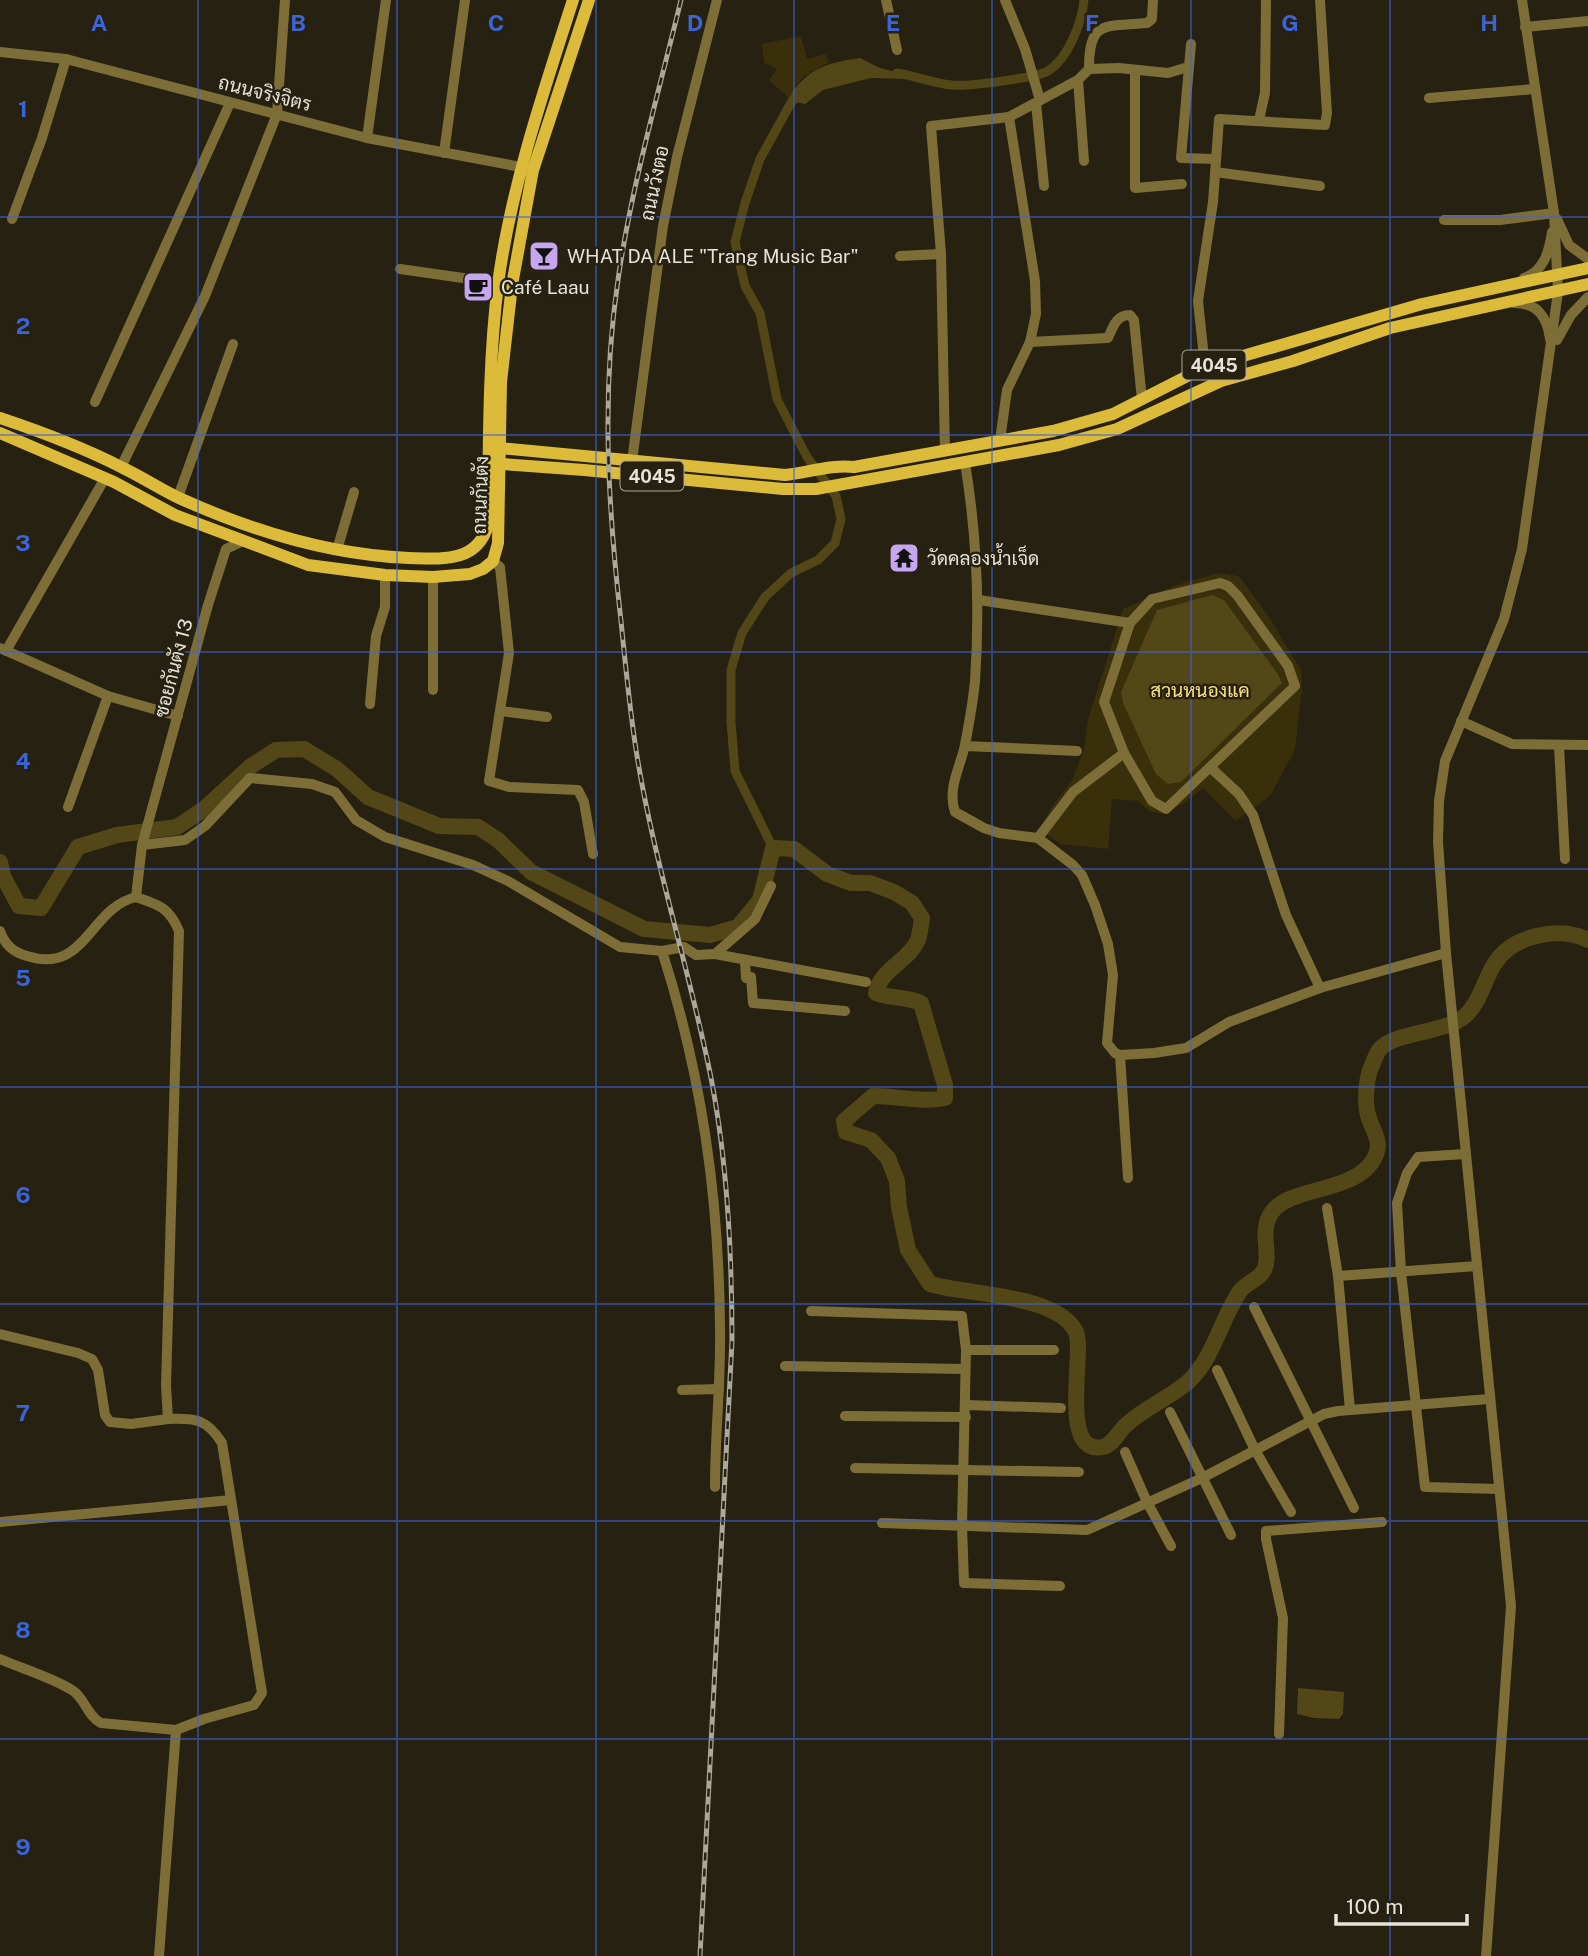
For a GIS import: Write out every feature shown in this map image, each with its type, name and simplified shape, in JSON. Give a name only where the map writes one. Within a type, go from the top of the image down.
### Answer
[{"type":"main road","name":"ถนนกันตัง","points":[[503,303],[498,283],[573,0]]},
{"type":"main road","name":"ถนนกันตัง","points":[[0,433],[109,480],[175,515],[308,565],[385,575],[433,577],[470,574],[483,569],[493,561],[498,543],[495,447],[501,382],[503,303],[527,169],[589,0]]},
{"type":"main road","points":[[568,16],[582,20]]},
{"type":"main road","name":"4045","points":[[495,447],[785,475],[810,473],[844,465],[854,467],[1053,431],[1113,414],[1205,367],[1422,304],[1588,268]]},
{"type":"main road","name":"4045","points":[[495,463],[759,487],[816,489],[1059,445],[1117,429],[1221,381],[1390,328],[1588,284]]},
{"type":"main road","name":"ถนนกันตัง","points":[[0,418],[121,467],[178,498],[248,525],[309,545],[387,557],[433,559],[473,551],[484,538],[488,525],[495,463]]},
{"type":"main road","points":[[109,480],[121,467]]},
{"type":"main road","points":[[243,541],[248,525]]},
{"type":"main road","points":[[385,575],[387,557]]},
{"type":"street","points":[[121,467],[205,296],[277,114],[285,0]]},
{"type":"street","points":[[367,138],[386,0]]},
{"type":"street","points":[[444,153],[465,0]]},
{"type":"street","name":"ถนนวังตอ","points":[[632,461],[663,226],[677,157],[716,0]]},
{"type":"street","points":[[886,0],[897,50]]},
{"type":"street","points":[[1005,0],[1025,48],[1038,102],[1044,186]]},
{"type":"street","points":[[945,451],[941,254],[931,125],[1009,117],[1078,80],[1089,69],[1095,32],[1103,27],[1147,23],[1152,19],[1153,0]]},
{"type":"street","points":[[1259,120],[1265,93],[1266,0]]},
{"type":"street","points":[[1205,367],[1198,301],[1213,202],[1219,119],[1325,124],[1327,113],[1320,0]]},
{"type":"street","points":[[1486,1956],[1511,1606],[1453,1036],[1438,842],[1438,801],[1445,761],[1504,619],[1522,549],[1558,292],[1554,213],[1522,0]]},
{"type":"street","points":[[1525,27],[1588,21]]},
{"type":"street","points":[[1191,44],[1181,158],[1216,159]]},
{"type":"street","name":"ถนนจริงจิตร","points":[[0,52],[66,59],[367,138],[527,169]]},
{"type":"street","points":[[12,219],[42,138],[66,59]]},
{"type":"street","points":[[1089,69],[1168,73],[1188,67]]},
{"type":"street","points":[[1135,70],[1135,188],[1182,184]]},
{"type":"street","points":[[1078,80],[1084,161]]},
{"type":"street","points":[[1429,98],[1534,89]]},
{"type":"street","points":[[95,402],[230,103]]},
{"type":"street","points":[[1000,440],[1007,390],[1030,342],[1037,314],[1035,281],[1009,117]]},
{"type":"street","points":[[1215,172],[1320,186]]},
{"type":"street","points":[[1444,220],[1500,220],[1554,213]]},
{"type":"street","points":[[1554,213],[1569,245],[1588,258]]},
{"type":"street","points":[[1490,290],[1528,277],[1539,270],[1549,246],[1554,213]]},
{"type":"street","points":[[900,256],[941,254]]},
{"type":"street","points":[[400,269],[498,283]]},
{"type":"street","points":[[1551,354],[1561,330],[1588,297]]},
{"type":"street","points":[[1504,303],[1523,303],[1538,309],[1549,332],[1551,354]]},
{"type":"street","points":[[1030,342],[1108,338],[1116,320],[1130,315],[1134,320],[1142,400]]},
{"type":"street","points":[[178,498],[233,344]]},
{"type":"street","points":[[965,463],[972,506],[979,600],[975,684],[965,746],[952,791],[952,801],[955,812],[985,828],[999,833],[1038,838],[1078,870],[1095,905],[1108,944],[1113,975],[1107,1043],[1115,1053],[1154,1053],[1186,1048],[1229,1021],[1320,988],[1446,953]]},
{"type":"street","points":[[109,480],[3,650],[108,696],[178,716]]},
{"type":"street","points":[[337,550],[354,492]]},
{"type":"street","name":"ซอยกันตัง 13","points":[[136,897],[142,845],[208,606],[226,549],[243,541]]},
{"type":"street","points":[[493,561],[500,567],[509,653],[489,780],[509,787],[578,790],[584,802],[593,854]]},
{"type":"street","points":[[370,704],[376,636],[384,607],[385,575]]},
{"type":"street","points":[[433,577],[433,690]]},
{"type":"street","points":[[1220,583],[1228,586],[1288,666],[1295,686],[1166,809],[1152,801],[1124,753],[1104,702],[1130,623],[1152,599],[1220,583]]},
{"type":"street","points":[[979,600],[1130,623]]},
{"type":"street","points":[[68,807],[108,696]]},
{"type":"street","points":[[501,711],[547,717]]},
{"type":"street","points":[[1461,721],[1512,744],[1588,745]]},
{"type":"street","points":[[965,746],[1077,751]]},
{"type":"street","points":[[1559,746],[1565,859]]},
{"type":"street","points":[[1038,838],[1073,792],[1124,753]]},
{"type":"street","points":[[1211,768],[1238,794],[1253,815],[1286,915],[1320,988]]},
{"type":"street","points":[[142,845],[185,841],[205,826],[250,778],[312,785],[335,792],[356,820],[385,837],[473,865],[508,881],[620,947],[662,951],[684,947],[696,955],[715,954],[866,982]]},
{"type":"street","points":[[715,954],[755,919],[771,886]]},
{"type":"street","points":[[0,931],[8,946],[19,953],[37,959],[59,959],[74,952],[102,918],[118,905],[136,897],[160,905],[173,915],[179,930],[166,1386],[168,1419]]},
{"type":"street","points":[[662,951],[691,1055],[711,1162],[719,1283],[715,1487]]},
{"type":"street","points":[[745,961],[746,978],[751,977],[753,1003],[845,1011]]},
{"type":"street","points":[[1120,1055],[1128,1178]]},
{"type":"street","points":[[1465,1154],[1418,1157],[1407,1173],[1396,1203],[1401,1272],[1424,1487],[1498,1489]]},
{"type":"street","points":[[1327,1208],[1338,1276],[1350,1410]]},
{"type":"street","points":[[1338,1276],[1477,1266]]},
{"type":"street","points":[[1254,1307],[1354,1508]]},
{"type":"street","points":[[811,1311],[962,1316],[966,1350],[962,1526],[964,1583],[1060,1586]]},
{"type":"street","points":[[0,1334],[78,1353],[92,1360],[98,1370],[105,1415],[110,1422],[131,1424],[168,1419],[198,1421],[211,1426],[222,1443],[262,1693],[254,1704],[176,1730],[101,1723],[94,1719],[79,1696],[69,1688],[0,1659]]},
{"type":"street","points":[[966,1350],[1054,1350]]},
{"type":"street","points":[[785,1366],[965,1370]]},
{"type":"street","points":[[1217,1370],[1255,1450],[1291,1512]]},
{"type":"street","points":[[682,1390],[719,1389]]},
{"type":"street","points":[[882,1523],[1087,1530],[1202,1478],[1324,1414],[1489,1399]]},
{"type":"street","points":[[845,1416],[1061,1408]]},
{"type":"street","points":[[1170,1412],[1231,1535]]},
{"type":"street","points":[[1125,1452],[1147,1502],[1171,1546]]},
{"type":"street","points":[[856,1468],[1079,1472]]},
{"type":"street","points":[[0,1522],[231,1500]]},
{"type":"street","points":[[1279,1734],[1283,1618],[1266,1531],[1382,1522]]},
{"type":"street","points":[[159,1956],[176,1730]]},
{"type":"green space","points":[[801,36],[807,59],[825,54],[829,62],[803,77],[791,93],[792,101],[769,80],[777,69],[764,63],[762,44]]},
{"type":"green space","name":"สวนหนองแค","points":[[1218,573],[1239,576],[1271,620],[1301,670],[1302,690],[1295,750],[1270,796],[1236,821],[1203,788],[1184,803],[1162,814],[1149,811],[1138,801],[1112,799],[1108,849],[1060,844],[1040,829],[1053,805],[1072,781],[1084,750],[1088,719],[1123,609],[1176,585]]},
{"type":"shaded area","points":[[860,58],[880,68],[908,75],[906,79],[871,78],[823,90],[805,104],[792,101],[791,93],[813,72],[829,64]]},
{"type":"shaded area","points":[[1212,595],[1224,600],[1282,683],[1181,782],[1168,784],[1156,774],[1123,703],[1121,692],[1157,610]]},
{"type":"shaded area","points":[[1298,1688],[1344,1692],[1343,1714],[1339,1719],[1297,1714]]},
{"type":"waterway","points":[[897,73],[951,85],[985,83],[1041,74],[1055,65],[1068,49],[1084,0]]},
{"type":"waterway","points":[[773,848],[735,771],[731,670],[742,633],[765,597],[791,573],[818,560],[835,543],[841,519],[836,496],[807,457],[777,399],[760,313],[745,286],[735,242],[760,159],[792,101],[802,94]]},
{"type":"waterway","points":[[0,862],[3,876],[19,906],[41,908],[78,847],[117,835],[177,827],[204,809],[251,766],[276,750],[304,749],[337,769],[368,797],[439,826],[478,827],[498,840],[531,872],[644,929],[710,935],[738,927],[760,900],[773,848],[794,849],[827,874],[851,883],[870,883],[894,892],[912,903],[922,918],[920,932],[914,948],[883,977],[876,993],[921,1003],[945,1085],[945,1098],[919,1100],[873,1096],[844,1121],[846,1132],[871,1140],[888,1158],[897,1181],[899,1207],[908,1250],[930,1284],[1032,1303],[1066,1319],[1076,1332],[1078,1343],[1076,1400],[1081,1436],[1089,1445],[1103,1447],[1110,1444],[1133,1419],[1182,1387],[1198,1371],[1240,1291],[1264,1270],[1267,1257],[1266,1227],[1272,1212],[1292,1198],[1350,1179],[1372,1162],[1378,1142],[1367,1111],[1366,1099],[1369,1074],[1380,1049],[1397,1039],[1446,1026],[1466,1015],[1475,1004],[1495,963],[1513,946],[1537,936],[1551,934],[1588,940]]},
{"type":"railway","points":[[681,0],[630,210],[618,280],[609,365],[608,450],[616,578],[635,743],[651,829],[712,1083],[728,1212],[732,1341],[700,1956]]},
{"type":"place","name":"WHAT DA ALE \"Trang Music Bar\"","points":[[544,256]]},
{"type":"place","name":"Café Laau","points":[[478,287]]},
{"type":"place","name":"วัดคลองน้ำเจ็ด","points":[[904,558]]}]
